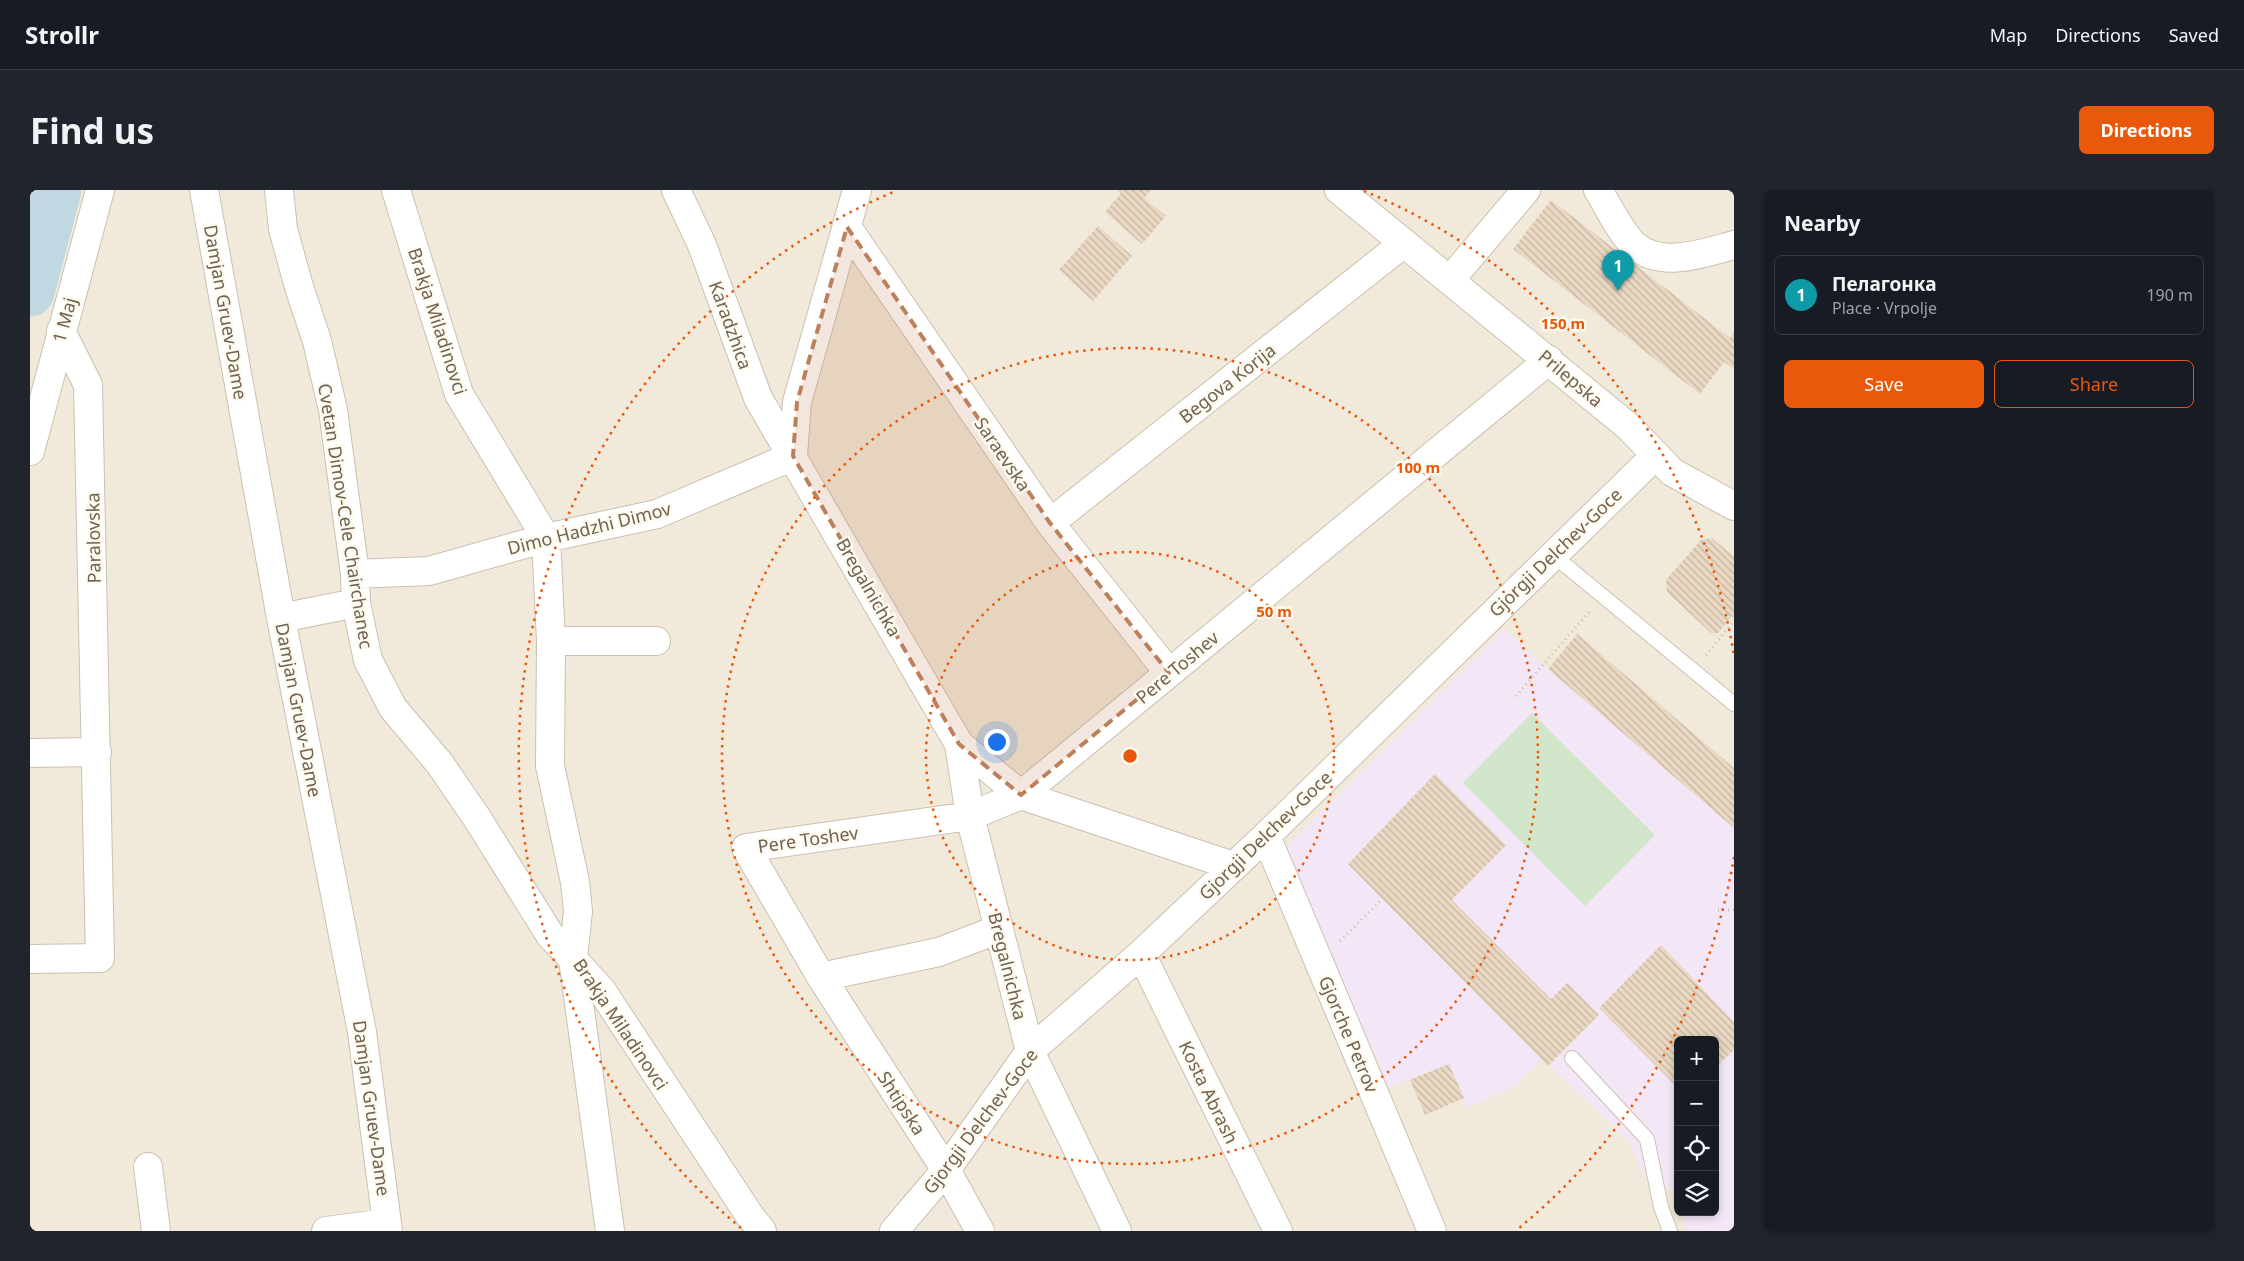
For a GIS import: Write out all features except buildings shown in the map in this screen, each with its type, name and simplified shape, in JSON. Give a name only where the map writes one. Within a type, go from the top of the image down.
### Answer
[{"type":"street","name":"1 Maj","points":[[30,451],[100,190]]},
{"type":"street","name":"Damjan Gruev-Dame","points":[[204,190],[281,618],[362,1032],[388,1227]]},
{"type":"street","name":"Cvetan Dimov-Cele Chairchanec","points":[[279,190],[283,229],[299,287],[317,341],[333,410],[355,574],[356,604],[368,660],[393,708],[440,764],[478,818],[550,934],[573,959]]},
{"type":"street","name":"Brakja Miladinovci","points":[[396,190],[459,394],[546,538],[551,641],[550,766],[575,882],[578,911],[573,959],[602,991],[750,1216],[762,1231]]},
{"type":"street","name":"Karadzhica","points":[[676,190],[702,245],[758,398],[793,456]]},
{"type":"street","points":[[793,456],[797,402],[856,190]]},
{"type":"street","name":"Prilepska","points":[[1339,190],[1629,427],[1672,472],[1734,506]]},
{"type":"street","points":[[1450,280],[1526,190]]},
{"type":"street","points":[[1598,190],[1634,246],[1659,257],[1682,258],[1734,245]]},
{"type":"street","name":"Saraevska","points":[[847,227],[1050,523],[1169,673]]},
{"type":"street","name":"Begova Korija","points":[[1050,523],[1404,243]]},
{"type":"street","name":"Paralovska","points":[[30,959],[100,958],[88,385],[61,331]]},
{"type":"street","name":"Pere Toshev","points":[[746,848],[970,816],[1021,795],[1549,360]]},
{"type":"street","points":[[758,398],[797,402]]},
{"type":"street","name":"Gjorgji Delchev-Goce","points":[[894,1231],[946,1170],[1030,1051],[1141,954],[1233,866],[1426,692],[1553,554],[1656,455]]},
{"type":"street","name":"Dimo Hadzhi Dimov","points":[[355,574],[429,571],[546,538],[657,514],[793,456]]},
{"type":"street","name":"Bregalnichka","points":[[793,456],[959,744],[1021,795],[1233,866]]},
{"type":"street","points":[[281,618],[356,604]]},
{"type":"street","points":[[551,641],[656,641]]},
{"type":"street","name":"Bregalnichka","points":[[959,744],[970,816],[1030,1051],[1117,1231]]},
{"type":"street","points":[[30,753],[97,752]]},
{"type":"street","name":"Gjorche Petrov","points":[[1266,836],[1432,1231]]},
{"type":"street","name":"Shtipska","points":[[746,848],[821,977],[946,1170],[980,1231]]},
{"type":"street","points":[[821,977],[939,952],[999,929]]},
{"type":"street","name":"Kosta Abrash","points":[[1141,954],[1278,1231]]},
{"type":"street","points":[[573,959],[610,1231]]},
{"type":"street","points":[[148,1166],[156,1231]]},
{"type":"street","points":[[326,1231],[388,1227]]},
{"type":"lane","points":[[1553,554],[1734,704]]},
{"type":"lane","points":[[1572,1058],[1647,1139],[1661,1207],[1670,1231]]},
{"type":"path","points":[[1516,696],[1603,596]]},
{"type":"path","points":[[1694,670],[1734,621]]},
{"type":"path","points":[[1317,957],[1330,952],[1382,899]]},
{"type":"path","points":[[1718,910],[1734,910]]},
{"type":"highlighted area","points":[[847,227],[1050,523],[1169,673],[1021,795],[959,744],[793,456],[797,402]]},
{"type":"shaded area","points":[[30,190],[1734,190],[1734,1231],[30,1231]]},
{"type":"shaded area","points":[[1504,629],[1734,828],[1734,1231],[1687,1231],[1681,1216],[1719,1216],[1719,1036],[1674,1036],[1674,1199],[1668,1185],[1654,1196],[1627,1139],[1543,1059],[1514,1086],[1468,1108],[1449,1064],[1389,1087],[1285,848]]},
{"type":"green space","points":[[1532,713],[1655,835],[1585,906],[1463,783]]},
{"type":"waterway","points":[[30,292],[57,190]]},
{"type":"place","name":"Пелагонка","points":[[1618,291]]}]
